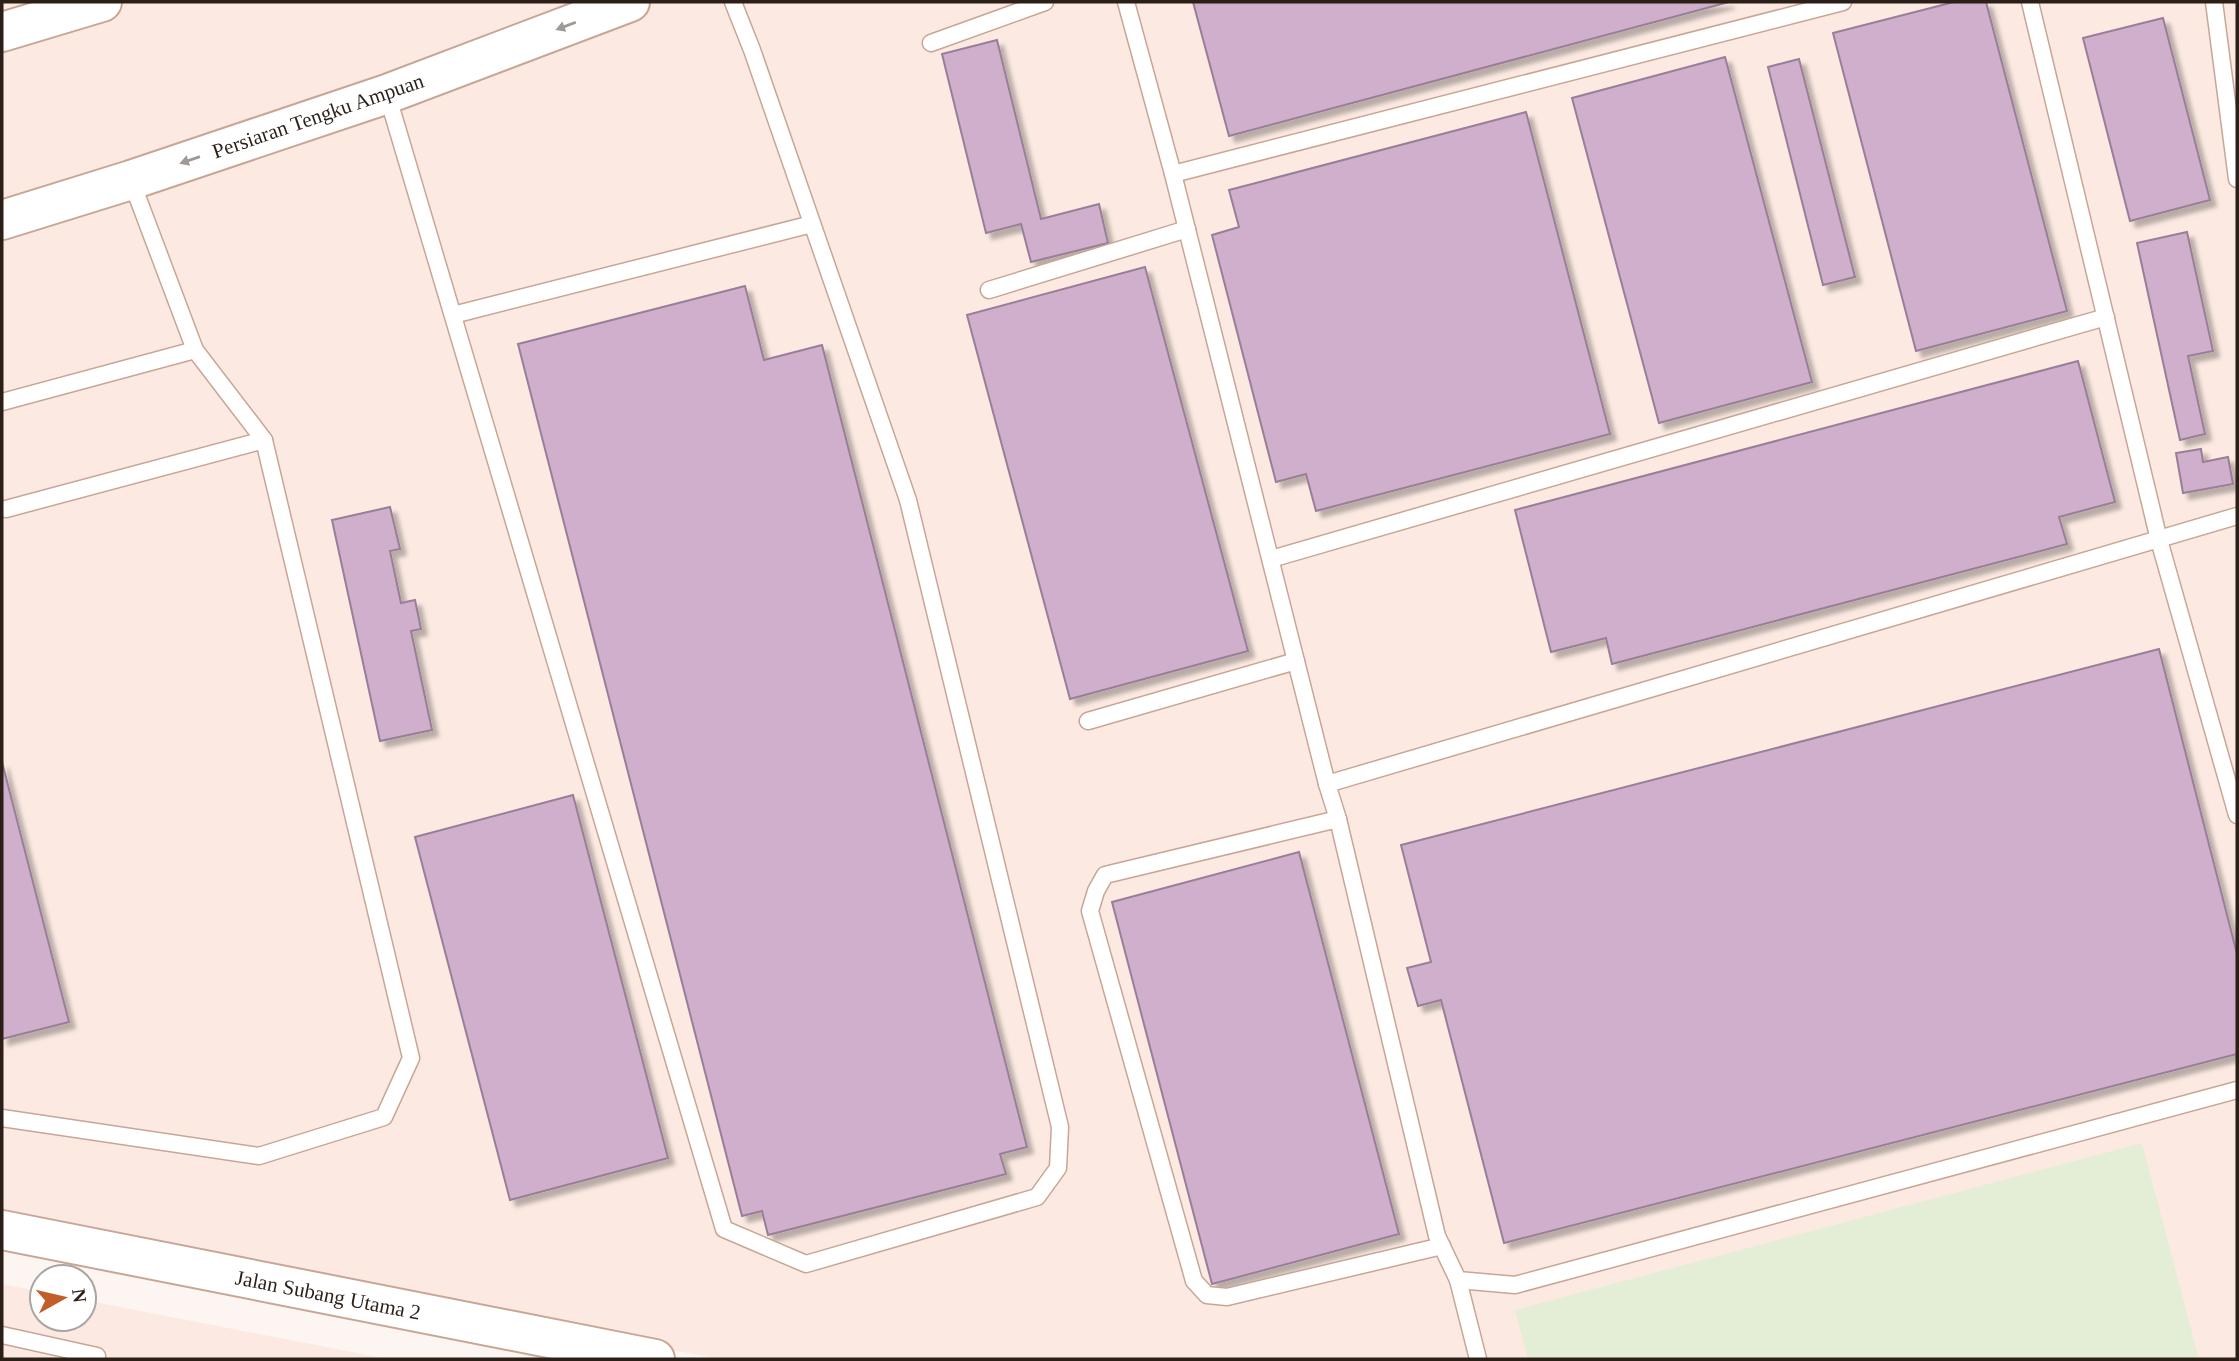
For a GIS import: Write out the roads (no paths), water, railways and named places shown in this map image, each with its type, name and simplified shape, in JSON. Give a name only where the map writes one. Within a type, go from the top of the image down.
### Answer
[{"type":"main road","points":[[2,32],[102,2]]},
{"type":"main road","name":"Persiaran Tengku Ampuan","points":[[2,220],[131,180],[387,93],[630,2]]},
{"type":"main road","name":"Jalan Subang Utama 2","points":[[2,1230],[655,1359]]},
{"type":"lane","points":[[387,93],[723,1229],[806,1264],[1037,1197],[1058,1168],[1060,1127],[908,499],[733,2]]},
{"type":"lane","points":[[931,43],[1045,2]]},
{"type":"lane","points":[[1126,2],[1173,174],[1338,819],[1437,1236],[1458,1280],[1478,1359]]},
{"type":"lane","points":[[1173,174],[1843,2]]},
{"type":"lane","points":[[2030,2],[2159,540],[2237,815]]},
{"type":"lane","points":[[2214,2],[2237,179]]},
{"type":"lane","points":[[2,1118],[260,1156],[384,1118],[411,1058],[264,440],[195,350],[131,180]]},
{"type":"lane","points":[[453,315],[812,224]]},
{"type":"lane","points":[[989,290],[1187,229]]},
{"type":"lane","points":[[1271,559],[2106,317]]},
{"type":"lane","points":[[2,402],[195,350]]},
{"type":"lane","points":[[5,509],[264,440]]},
{"type":"lane","points":[[1327,784],[2237,516]]},
{"type":"lane","points":[[1088,720],[1296,661]]},
{"type":"lane","points":[[1338,819],[1105,875],[1096,891],[1090,911],[1194,1281],[1207,1295],[1227,1297],[1442,1246]]},
{"type":"lane","points":[[1458,1280],[1515,1285],[2237,1090]]},
{"type":"lane","points":[[2,1335],[99,1358]]}]
